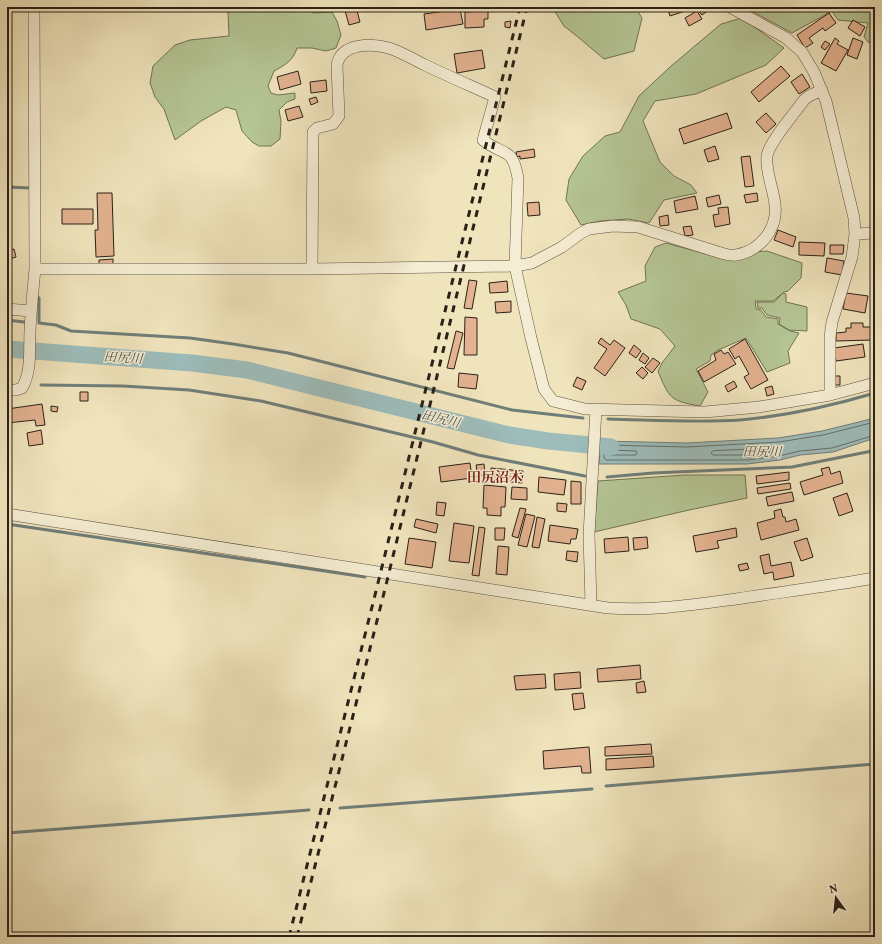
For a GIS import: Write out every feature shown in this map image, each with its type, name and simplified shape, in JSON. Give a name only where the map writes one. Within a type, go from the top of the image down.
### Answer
[{"type":"street","points":[[7,390],[22,388],[26,381],[28,371],[35,269],[34,7]]},
{"type":"street","points":[[730,7],[786,38],[802,52],[814,72],[826,101],[854,218],[855,234],[852,257],[832,322],[830,337],[830,394]]},
{"type":"street","points":[[312,269],[313,132],[317,128],[333,124],[339,116],[338,58],[351,48],[363,46],[388,48],[494,97],[483,140],[487,144],[508,153],[516,168],[518,178],[515,266],[530,338],[544,389],[553,401],[585,409],[705,412],[759,407],[830,394],[875,383]]},
{"type":"street","points":[[35,269],[312,269],[515,266],[532,263],[562,247],[585,231],[613,226],[638,227],[721,253],[735,255],[747,252],[760,245],[769,234],[776,214],[767,164],[767,156],[770,146],[804,100],[822,90]]},
{"type":"street","points":[[855,234],[875,234]]},
{"type":"street","points":[[7,309],[31,311]]},
{"type":"street","points":[[590,604],[589,535],[596,409]]},
{"type":"street","points":[[7,514],[608,608],[634,610],[665,608],[875,578]]},
{"type":"green space","points":[[229,7],[306,7],[313,13],[332,12],[337,21],[341,35],[336,48],[326,51],[312,48],[297,48],[291,59],[285,65],[274,71],[268,86],[271,93],[278,95],[295,93],[295,99],[287,102],[279,110],[281,121],[280,139],[271,146],[259,146],[252,142],[242,131],[236,110],[226,107],[201,121],[175,140],[164,109],[155,97],[150,83],[153,66],[175,45],[190,40],[229,36]]},
{"type":"green space","points":[[552,7],[635,7],[642,18],[634,51],[604,59],[564,26]]},
{"type":"green space","points":[[744,7],[865,7],[875,15],[875,28],[869,43],[864,37],[868,23],[838,20],[832,11],[792,33]]},
{"type":"green space","points":[[742,18],[784,48],[766,65],[696,94],[655,101],[643,121],[660,162],[674,176],[691,185],[697,193],[664,200],[649,223],[628,219],[600,221],[581,225],[566,200],[569,179],[583,156],[605,136],[620,132],[639,96],[670,67],[721,24]]},
{"type":"green space","points":[[666,243],[724,259],[753,252],[767,251],[802,263],[801,278],[788,291],[784,292],[773,301],[755,301],[756,309],[761,310],[766,317],[778,319],[778,324],[790,331],[799,333],[788,351],[790,363],[767,372],[746,338],[718,350],[711,355],[710,361],[696,369],[708,392],[700,406],[682,402],[672,397],[668,393],[658,371],[675,346],[660,329],[631,319],[626,305],[618,292],[646,281],[645,266],[655,247]]},
{"type":"green space","points":[[783,293],[786,294],[786,302],[807,307],[807,331],[789,330],[779,324],[780,318],[767,315],[762,308],[758,308],[757,302],[774,302]]},
{"type":"green space","points":[[685,475],[745,475],[747,498],[594,532],[598,481]]},
{"type":"water","points":[[875,418],[875,438],[833,452],[800,455],[780,460],[747,464],[599,464],[601,441],[687,443],[778,438],[822,431]]},
{"type":"building","points":[[344,7],[356,7],[360,22],[349,25]]},
{"type":"building","points":[[667,7],[697,7],[670,16]]},
{"type":"building","points":[[700,7],[713,7],[702,15],[697,9]]},
{"type":"building","points":[[460,9],[463,24],[426,30],[424,14]]},
{"type":"building","points":[[488,11],[488,19],[484,19],[484,27],[465,28],[465,12]]},
{"type":"building","points":[[697,11],[702,19],[689,26],[685,18]]},
{"type":"building","points":[[829,13],[836,23],[825,31],[823,28],[809,38],[813,43],[805,48],[797,35]]},
{"type":"building","points":[[853,20],[865,27],[860,36],[848,28]]},
{"type":"building","points":[[511,21],[510,28],[505,27],[505,22]]},
{"type":"building","points":[[835,38],[839,41],[837,44],[848,50],[836,71],[821,63]]},
{"type":"building","points":[[853,38],[863,42],[857,59],[847,55]]},
{"type":"building","points":[[825,41],[830,44],[825,50],[821,47]]},
{"type":"building","points":[[482,50],[485,68],[457,73],[454,54]]},
{"type":"building","points":[[781,66],[790,76],[759,102],[751,92]]},
{"type":"building","points":[[298,71],[301,84],[280,90],[277,77]]},
{"type":"building","points":[[802,74],[810,87],[799,94],[791,82]]},
{"type":"building","points":[[326,80],[327,91],[311,93],[310,82]]},
{"type":"building","points":[[316,97],[318,102],[311,105],[309,99]]},
{"type":"building","points":[[299,106],[303,117],[288,121],[285,110]]},
{"type":"building","points":[[727,113],[732,128],[684,144],[679,129]]},
{"type":"building","points":[[766,113],[776,124],[766,133],[756,122]]},
{"type":"building","points":[[715,146],[719,159],[708,162],[704,150]]},
{"type":"building","points":[[534,149],[535,157],[520,159],[520,156],[517,157],[516,152]]},
{"type":"building","points":[[750,156],[754,186],[745,187],[741,157]]},
{"type":"building","points":[[97,193],[112,193],[114,256],[96,257],[95,230],[98,230]]},
{"type":"building","points":[[757,193],[758,201],[746,203],[744,195]]},
{"type":"building","points":[[719,195],[721,204],[708,207],[706,198]]},
{"type":"building","points":[[695,196],[698,209],[676,213],[674,201]]},
{"type":"building","points":[[539,202],[540,215],[528,216],[527,203]]},
{"type":"building","points":[[728,207],[730,224],[715,227],[713,215],[719,214],[718,208]]},
{"type":"building","points":[[62,209],[93,209],[93,224],[62,224]]},
{"type":"building","points":[[668,215],[669,225],[660,226],[659,217]]},
{"type":"building","points":[[691,226],[693,235],[685,236],[683,227]]},
{"type":"building","points":[[778,230],[796,237],[793,247],[774,240]]},
{"type":"building","points":[[799,242],[825,243],[824,256],[799,255]]},
{"type":"building","points":[[830,245],[844,245],[843,254],[830,254]]},
{"type":"building","points":[[14,249],[16,257],[7,260],[7,251]]},
{"type":"building","points":[[827,258],[844,261],[842,275],[825,272]]},
{"type":"building","points":[[113,259],[113,265],[99,266],[99,260]]},
{"type":"building","points":[[469,280],[477,281],[472,309],[464,308]]},
{"type":"building","points":[[507,281],[508,292],[490,293],[489,283]]},
{"type":"building","points":[[846,293],[868,296],[865,313],[843,309]]},
{"type":"building","points":[[511,301],[511,312],[496,313],[495,302]]},
{"type":"building","points":[[465,317],[477,318],[477,355],[464,355]]},
{"type":"building","points":[[851,323],[863,323],[863,327],[872,327],[872,340],[836,341],[836,333],[846,332],[846,328],[851,328]]},
{"type":"building","points":[[456,331],[463,333],[454,369],[447,368]]},
{"type":"building","points":[[601,338],[610,345],[614,340],[625,348],[605,376],[594,368],[607,349],[598,343]]},
{"type":"building","points":[[745,339],[768,380],[751,389],[744,377],[749,374],[739,356],[735,359],[729,349]]},
{"type":"building","points":[[863,344],[865,357],[836,361],[834,348]]},
{"type":"building","points":[[634,345],[641,351],[636,358],[629,353]]},
{"type":"building","points":[[721,350],[724,354],[728,352],[736,364],[704,382],[698,371],[716,360],[714,354]]},
{"type":"building","points":[[643,353],[649,358],[645,364],[639,360]]},
{"type":"building","points":[[653,358],[660,363],[652,373],[645,367]]},
{"type":"building","points":[[642,367],[648,373],[643,379],[636,373]]},
{"type":"building","points":[[459,373],[478,375],[476,389],[458,387]]},
{"type":"building","points":[[833,376],[840,376],[840,385],[833,385]]},
{"type":"building","points":[[577,377],[586,381],[582,390],[573,386]]},
{"type":"building","points":[[734,381],[737,387],[728,392],[725,386]]},
{"type":"building","points":[[772,386],[774,394],[767,396],[765,388]]},
{"type":"building","points":[[80,392],[88,392],[88,401],[80,401]]},
{"type":"building","points":[[42,404],[45,425],[36,426],[35,420],[7,423],[7,409]]},
{"type":"building","points":[[51,406],[58,407],[57,412],[51,411]]},
{"type":"building","points":[[41,430],[43,444],[29,446],[27,433]]},
{"type":"building","points":[[470,463],[472,478],[441,482],[439,467]]},
{"type":"building","points":[[484,464],[485,475],[478,476],[476,465]]},
{"type":"building","points":[[829,467],[831,474],[840,471],[843,483],[804,495],[800,482],[823,475],[821,469]]},
{"type":"building","points":[[491,468],[523,471],[522,483],[490,480]]},
{"type":"building","points":[[789,472],[789,480],[757,484],[756,476]]},
{"type":"building","points":[[539,477],[566,480],[564,495],[538,492]]},
{"type":"building","points":[[571,481],[581,482],[581,504],[571,504]]},
{"type":"building","points":[[790,483],[791,489],[758,494],[757,488]]},
{"type":"building","points":[[484,485],[506,487],[505,507],[501,507],[501,516],[487,515],[487,508],[483,508]]},
{"type":"building","points":[[512,487],[527,488],[527,500],[511,499]]},
{"type":"building","points":[[792,492],[794,501],[768,506],[766,497]]},
{"type":"building","points":[[847,493],[853,511],[839,516],[833,498]]},
{"type":"building","points":[[437,502],[446,503],[444,516],[436,515]]},
{"type":"building","points":[[557,503],[567,504],[566,512],[557,511]]},
{"type":"building","points":[[520,508],[526,509],[518,538],[512,536]]},
{"type":"building","points":[[781,509],[786,522],[796,519],[799,530],[761,540],[757,523],[775,518],[774,511]]},
{"type":"building","points":[[526,514],[535,516],[527,547],[518,545]]},
{"type":"building","points":[[537,517],[545,519],[539,548],[532,547]]},
{"type":"building","points":[[416,519],[438,524],[436,533],[414,527]]},
{"type":"building","points":[[454,523],[474,526],[469,563],[449,561]]},
{"type":"building","points":[[550,525],[578,529],[576,539],[571,539],[570,544],[548,541]]},
{"type":"building","points":[[479,527],[485,528],[479,576],[472,575]]},
{"type":"building","points":[[495,528],[505,528],[504,540],[495,540]]},
{"type":"building","points":[[736,528],[737,537],[717,541],[719,548],[696,552],[693,536]]},
{"type":"building","points":[[628,537],[629,551],[605,553],[604,539]]},
{"type":"building","points":[[647,537],[648,548],[634,550],[633,538]]},
{"type":"building","points":[[409,538],[436,542],[432,568],[405,564]]},
{"type":"building","points":[[807,538],[813,557],[801,561],[794,542]]},
{"type":"building","points":[[498,546],[509,547],[507,575],[496,574]]},
{"type":"building","points":[[567,551],[578,552],[577,562],[566,560]]},
{"type":"building","points":[[769,554],[771,566],[791,562],[794,576],[774,580],[773,572],[764,574],[760,556]]},
{"type":"building","points":[[747,563],[749,569],[740,571],[738,565]]},
{"type":"building","points":[[640,665],[641,679],[598,682],[597,669]]},
{"type":"building","points":[[580,672],[581,688],[555,690],[554,674]]},
{"type":"building","points":[[545,674],[546,688],[516,690],[514,676]]},
{"type":"building","points":[[644,681],[646,692],[637,693],[636,683]]},
{"type":"building","points":[[583,693],[585,708],[574,710],[572,694]]},
{"type":"building","points":[[651,744],[652,754],[605,756],[605,747]]},
{"type":"building","points":[[589,747],[591,773],[582,773],[581,766],[544,769],[543,751]]},
{"type":"building","points":[[653,756],[654,767],[606,770],[606,759]]},
{"type":"waterway","points":[[7,187],[31,188],[31,191]]},
{"type":"waterway","points":[[36,297],[39,298],[39,323],[56,325],[71,331],[190,338],[288,353],[512,410],[583,418]]},
{"type":"waterway","points":[[7,320],[24,322]]},
{"type":"waterway","name":"田尻川","points":[[7,349],[192,363],[247,370],[509,435],[548,441],[611,447]]},
{"type":"waterway","points":[[41,385],[123,386],[189,390],[261,401],[433,442],[478,455],[585,476]]},
{"type":"waterway","points":[[608,419],[690,421],[740,420],[808,410],[875,393]]},
{"type":"waterway","points":[[607,477],[653,473],[792,467],[872,451]]},
{"type":"waterway","points":[[7,524],[365,577]]},
{"type":"waterway","points":[[606,786],[875,764]]},
{"type":"waterway","points":[[340,808],[592,789]]},
{"type":"waterway","points":[[7,833],[309,810]]},
{"type":"railway","points":[[289,937],[520,7]]},
{"type":"railway","points":[[297,937],[385,589],[527,7]]},
{"type":"district","name":"田尻沼木","points":[[495,477]]}]
